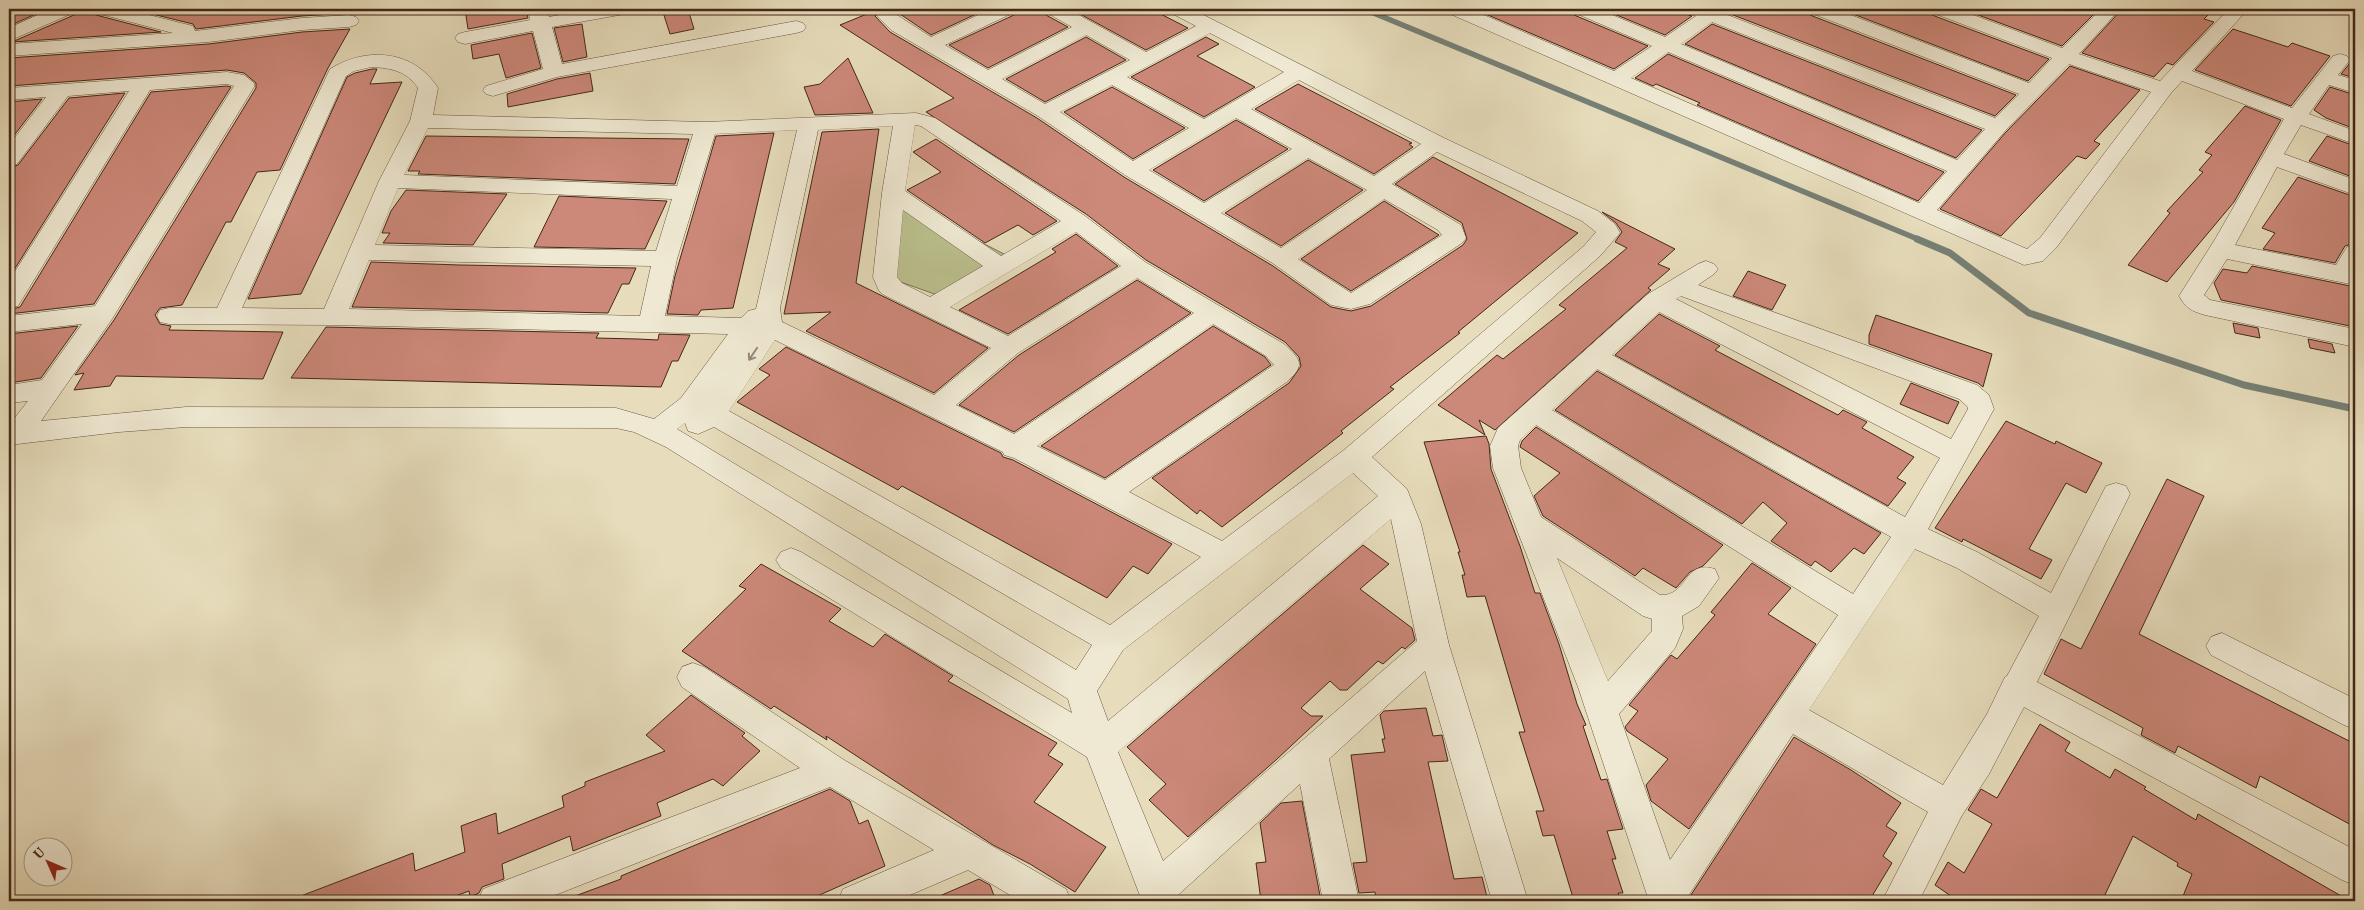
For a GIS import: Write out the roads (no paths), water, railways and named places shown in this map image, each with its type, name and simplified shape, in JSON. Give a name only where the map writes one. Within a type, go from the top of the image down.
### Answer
[{"type":"street","points":[[9,35],[66,9]]},
{"type":"street","points":[[103,9],[209,36]]},
{"type":"street","points":[[465,38],[539,16],[619,9]]},
{"type":"street","points":[[892,9],[888,12],[890,20],[986,79],[1045,112],[1133,170],[1282,259],[1340,299],[1351,301],[1361,298],[1454,238],[1453,230],[1446,225],[1380,187],[1306,150],[1237,110]]},
{"type":"street","points":[[929,45],[1006,9]]},
{"type":"street","points":[[1054,9],[1144,59]]},
{"type":"street","points":[[1081,690],[1112,641],[1354,457],[1592,251],[1608,233],[1607,229],[1590,216],[1436,143],[1178,9]]},
{"type":"street","points":[[1455,9],[2024,257],[2035,256],[2048,243],[2164,89],[2239,9]]},
{"type":"street","points":[[1582,9],[1961,169]]},
{"type":"street","points":[[1818,9],[2033,92]]},
{"type":"street","points":[[1940,9],[2064,56],[2164,89]]},
{"type":"street","points":[[1922,213],[1998,127],[2111,9]]},
{"type":"street","points":[[1616,79],[1667,44],[1709,11],[1998,127]]},
{"type":"street","points":[[9,12],[36,22]]},
{"type":"street","points":[[9,50],[209,36],[303,16],[350,21]]},
{"type":"street","points":[[539,16],[554,72]]},
{"type":"street","points":[[1045,112],[1210,26]]},
{"type":"street","points":[[493,90],[554,72],[796,27]]},
{"type":"street","points":[[986,79],[1086,27]]},
{"type":"street","points":[[2340,60],[2325,77],[2272,157],[2220,250],[2191,296],[2197,304],[2355,338]]},
{"type":"street","points":[[226,316],[337,73],[350,64],[393,62],[408,68],[428,88],[421,121],[390,181],[333,316]]},
{"type":"street","points":[[1133,170],[1237,110],[1297,72]]},
{"type":"street","points":[[2179,73],[2355,138]]},
{"type":"street","points":[[1112,77],[1205,128]]},
{"type":"street","points":[[2325,77],[2355,87]]},
{"type":"street","points":[[9,94],[227,78],[241,81],[244,87],[104,313],[14,434]]},
{"type":"street","points":[[9,300],[144,83]]},
{"type":"street","points":[[9,159],[63,89]]},
{"type":"street","points":[[905,120],[893,193],[885,278],[888,285],[892,289],[1010,347]]},
{"type":"street","points":[[421,121],[706,128],[923,120],[938,128],[1077,221],[1137,268],[1275,350],[1287,362],[1286,368],[1279,375],[1107,493]]},
{"type":"street","points":[[666,435],[701,409],[762,321],[809,124]]},
{"type":"street","points":[[651,324],[665,259],[706,128]]},
{"type":"street","points":[[1282,259],[1436,143]]},
{"type":"street","points":[[1204,213],[1306,150]]},
{"type":"street","points":[[2272,157],[2355,188]]},
{"type":"street","points":[[390,181],[685,193]]},
{"type":"street","points":[[893,193],[1000,266]]},
{"type":"street","points":[[930,308],[1077,221]]},
{"type":"street","points":[[2220,250],[2349,276],[2355,252]]},
{"type":"street","points":[[360,252],[665,259]]},
{"type":"street","points":[[937,407],[1010,347],[1137,268]]},
{"type":"street","points":[[1667,899],[1602,711],[1507,468],[1504,446],[1508,436],[1593,356],[1667,293],[1706,269]]},
{"type":"street","points":[[1667,293],[1925,375],[1974,396],[1980,402],[1981,408],[1922,515],[1856,611],[1790,715],[1667,899]]},
{"type":"street","points":[[1667,293],[1956,454]]},
{"type":"street","points":[[9,324],[104,313]]},
{"type":"street","points":[[1014,448],[1211,313]]},
{"type":"street","points":[[169,316],[333,316],[651,324],[762,321],[1107,493],[1223,555]]},
{"type":"street","points":[[1593,356],[1909,533],[1967,560],[2057,611]]},
{"type":"street","points":[[9,394],[50,388]]},
{"type":"street","points":[[701,409],[1112,641]]},
{"type":"street","points":[[1533,411],[1856,611]]},
{"type":"street","points":[[14,434],[186,417],[616,418],[641,424],[666,435],[1081,690],[1100,747],[1158,896],[1311,754],[1433,646]]},
{"type":"street","points":[[1354,457],[1397,497],[1407,524],[1433,646],[1510,901]]},
{"type":"street","points":[[1900,901],[1949,806],[1977,763],[2116,494]]},
{"type":"street","points":[[1100,747],[1397,497]]},
{"type":"street","points":[[1528,523],[1654,607],[1666,609],[1677,607],[1686,600],[1704,578]]},
{"type":"street","points":[[791,560],[1100,747]]},
{"type":"street","points":[[1602,711],[1664,639],[1668,629],[1666,609]]},
{"type":"street","points":[[2222,646],[2355,715]]},
{"type":"street","points":[[693,677],[832,772],[1053,901]]},
{"type":"street","points":[[2016,687],[2355,868]]},
{"type":"street","points":[[1790,715],[1949,806]]},
{"type":"street","points":[[1311,754],[1341,901]]},
{"type":"street","points":[[496,901],[832,772]]},
{"type":"street","points":[[856,901],[969,852]]},
{"type":"waterway","points":[[1364,9],[1920,240]]},
{"type":"waterway","points":[[1917,239],[1950,253],[2029,313],[2244,385],[2355,409]]}]
